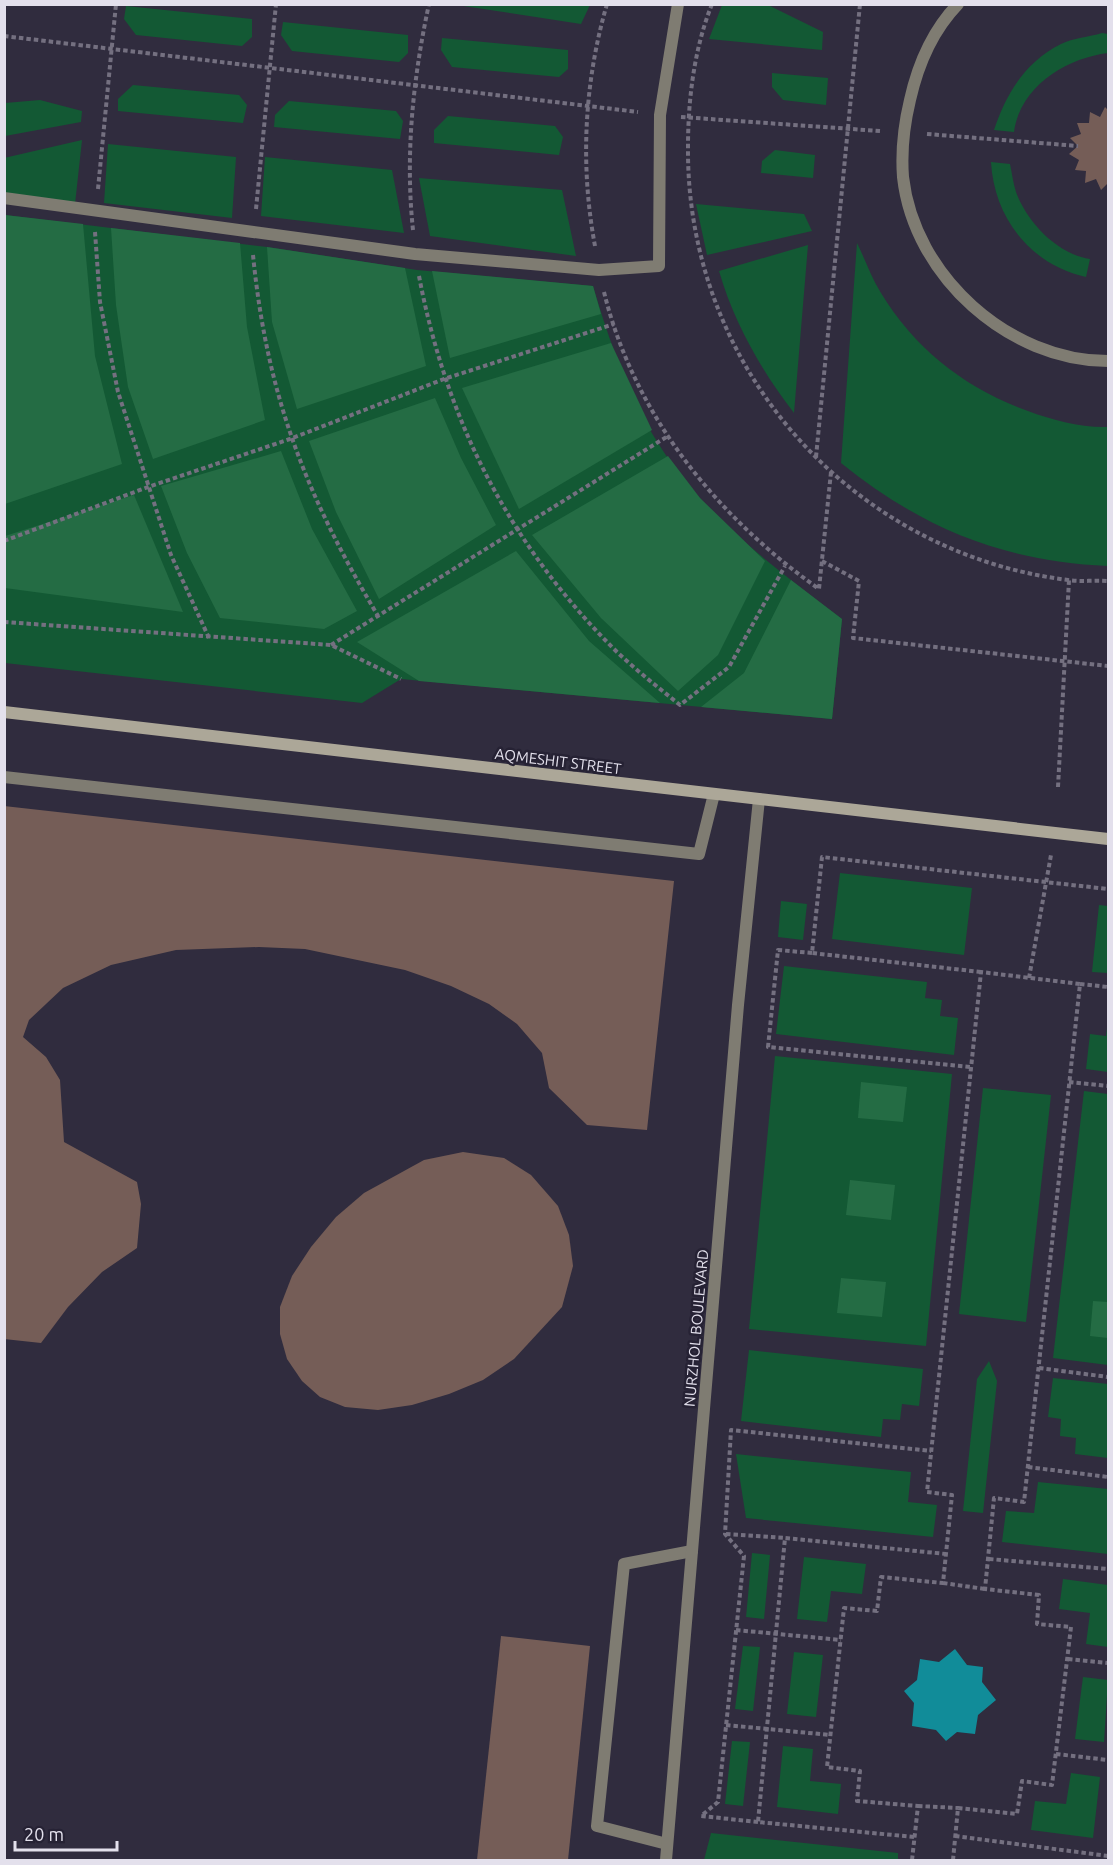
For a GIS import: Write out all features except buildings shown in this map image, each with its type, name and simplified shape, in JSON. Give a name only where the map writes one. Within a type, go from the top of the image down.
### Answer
[{"type":"main road","name":"AQMESHIT STREET","points":[[4,712],[1108,839]]},
{"type":"street","points":[[4,198],[415,254],[599,270],[659,266],[660,115],[678,4]]},
{"type":"street","points":[[958,4],[944,19],[917,68],[903,132],[903,178],[918,232],[947,280],[987,319],[1035,347],[1089,361],[1108,361]]},
{"type":"street","points":[[4,777],[699,854],[714,794]]},
{"type":"street","name":"NURZHOL BOULEVARD","points":[[666,1860],[737,1017],[759,799]]},
{"type":"street","points":[[667,1844],[597,1826],[624,1564],[692,1551]]},
{"type":"path","points":[[116,4],[95,211],[100,302],[118,392],[148,487],[171,555],[209,638]]},
{"type":"path","points":[[276,4],[252,245],[259,311],[270,368],[290,439],[338,549],[378,616]]},
{"type":"path","points":[[429,4],[414,86],[410,168],[415,254],[428,325],[444,379],[475,457],[516,530],[564,595],[595,629],[619,654],[680,705],[729,667],[785,566]]},
{"type":"path","points":[[607,4],[587,107],[586,189],[599,270],[614,324],[637,381],[668,436],[716,500],[749,535],[785,566],[819,589],[831,471]]},
{"type":"path","points":[[712,4],[695,63],[688,118],[687,175],[694,230],[706,275],[728,334],[754,382],[787,427],[816,458],[867,502],[895,519],[963,554],[1016,571],[1070,580],[1108,581]]},
{"type":"path","points":[[816,458],[860,4]]},
{"type":"path","points":[[4,36],[688,118],[903,132],[1077,147]]},
{"type":"path","points":[[4,542],[148,487],[290,439],[444,379],[614,324]]},
{"type":"path","points":[[331,645],[668,436]]},
{"type":"path","points":[[822,561],[859,581],[854,638],[1108,666]]},
{"type":"path","points":[[1058,787],[1070,580]]},
{"type":"path","points":[[4,622],[331,645],[401,679]]},
{"type":"path","points":[[1029,978],[1051,855]]},
{"type":"path","points":[[812,953],[822,857],[1108,889]]},
{"type":"path","points":[[970,1067],[768,1047],[778,950],[1108,987]]},
{"type":"path","points":[[943,1583],[952,1495],[927,1492],[981,972]]},
{"type":"path","points":[[986,1589],[994,1498],[1024,1502],[1080,984]]},
{"type":"path","points":[[1069,1082],[1108,1086]]},
{"type":"path","points":[[1039,1368],[1108,1377]]},
{"type":"path","points":[[914,1837],[701,1816],[718,1802],[744,1556],[725,1534],[731,1430],[931,1451]]},
{"type":"path","points":[[1028,1467],[1108,1477]]},
{"type":"path","points":[[725,1534],[946,1554]]},
{"type":"path","points":[[758,1822],[785,1538]]},
{"type":"path","points":[[989,1558],[1108,1569]]},
{"type":"path","points":[[880,1577],[986,1589],[1039,1595],[1036,1624],[1071,1627],[1052,1785],[1022,1781],[1017,1814],[857,1801],[860,1771],[827,1767],[844,1608],[877,1611],[880,1577]]},
{"type":"path","points":[[736,1630],[841,1640]]},
{"type":"path","points":[[1068,1659],[1108,1663]]},
{"type":"path","points":[[726,1725],[830,1735]]},
{"type":"path","points":[[1056,1754],[1108,1760]]},
{"type":"path","points":[[912,1860],[918,1806]]},
{"type":"path","points":[[953,1860],[958,1808]]},
{"type":"path","points":[[955,1836],[1108,1856]]},
{"type":"green space","points":[[457,5],[590,5],[581,24]]},
{"type":"green space","points":[[722,5],[768,5],[823,32],[822,50],[709,39]]},
{"type":"green space","points":[[126,6],[252,19],[252,37],[242,46],[136,35],[124,19]]},
{"type":"green space","points":[[283,22],[408,35],[408,53],[399,62],[292,51],[281,35]]},
{"type":"green space","points":[[1102,33],[1108,34],[1108,53],[1077,61],[1048,77],[1025,101],[1014,132],[994,130],[1004,104],[1018,80],[1037,60],[1048,51],[1066,42]]},
{"type":"green space","points":[[442,38],[568,50],[568,69],[559,77],[452,67],[441,50]]},
{"type":"green space","points":[[772,73],[828,78],[826,105],[783,100],[772,87]]},
{"type":"green space","points":[[133,85],[239,95],[247,105],[243,123],[118,111],[118,99]]},
{"type":"green space","points":[[40,100],[82,111],[81,122],[5,136],[5,103]]},
{"type":"green space","points":[[289,101],[396,111],[403,121],[400,139],[274,127],[275,115]]},
{"type":"green space","points":[[448,116],[555,126],[563,137],[559,155],[434,143],[434,130]]},
{"type":"green space","points":[[82,140],[75,204],[5,196],[4,158]]},
{"type":"green space","points":[[108,144],[236,157],[232,218],[104,203]]},
{"type":"green space","points":[[775,150],[815,155],[813,178],[761,173],[762,161]]},
{"type":"green space","points":[[265,157],[392,170],[404,233],[261,216]]},
{"type":"green space","points":[[991,162],[1010,164],[1015,189],[1021,203],[1045,235],[1066,251],[1090,259],[1086,277],[1048,262],[1019,236],[999,202]]},
{"type":"green space","points":[[419,178],[562,190],[576,256],[430,236]]},
{"type":"green space","points":[[696,204],[804,214],[812,231],[707,255]]},
{"type":"green space","points":[[5,215],[267,247],[417,270],[593,286],[613,347],[637,406],[676,469],[696,494],[742,539],[842,619],[832,719],[401,679],[362,703],[5,663]]},
{"type":"green space","points":[[5,215],[83,224],[95,356],[122,464],[5,504]]},
{"type":"green space","points":[[111,228],[240,243],[247,327],[265,420],[153,459],[128,387],[116,305]]},
{"type":"green space","points":[[857,243],[877,287],[895,313],[926,349],[963,379],[1005,402],[1028,411],[1067,423],[1108,427],[1108,566],[1034,557],[999,549],[966,537],[903,506],[841,463]]},
{"type":"green space","points":[[808,245],[794,413],[770,380],[750,345],[732,309],[719,271]]},
{"type":"green space","points":[[267,247],[405,268],[426,366],[297,409],[272,322]]},
{"type":"green space","points":[[432,271],[593,286],[601,314],[450,358]]},
{"type":"green space","points":[[611,343],[652,430],[519,509],[462,388]]},
{"type":"green space","points":[[435,398],[461,458],[496,525],[379,599],[336,512],[309,441]]},
{"type":"green space","points":[[281,451],[312,529],[357,611],[324,629],[220,618],[187,553],[161,486]]},
{"type":"green space","points":[[668,456],[700,498],[765,561],[718,655],[678,691],[601,618],[532,535]]},
{"type":"green space","points":[[134,495],[183,612],[5,588],[5,536]]},
{"type":"green space","points":[[516,551],[589,641],[660,703],[419,681],[357,642]]},
{"type":"green space","points":[[791,580],[842,619],[832,719],[701,707],[744,673]]},
{"type":"green space","points":[[840,873],[972,888],[964,955],[832,939]]},
{"type":"green space","points":[[781,901],[807,904],[803,940],[778,937]]},
{"type":"green space","points":[[1099,905],[1108,906],[1108,973],[1092,972]]},
{"type":"green space","points":[[784,966],[927,982],[925,998],[942,1000],[940,1016],[958,1018],[954,1055],[776,1034]]},
{"type":"green space","points":[[1108,1020],[1108,1072],[1086,1069],[1090,1034],[1106,1036]]},
{"type":"green space","points":[[775,1056],[952,1074],[926,1346],[749,1329]]},
{"type":"green space","points":[[861,1082],[907,1087],[903,1122],[858,1118]]},
{"type":"green space","points":[[983,1088],[1051,1095],[1026,1322],[959,1314]]},
{"type":"green space","points":[[1084,1091],[1108,1094],[1108,1365],[1053,1358]]},
{"type":"green space","points":[[850,1180],[895,1185],[891,1220],[846,1215]]},
{"type":"green space","points":[[841,1278],[886,1282],[882,1317],[837,1313]]},
{"type":"green space","points":[[1093,1301],[1108,1302],[1108,1338],[1090,1336]]},
{"type":"green space","points":[[749,1350],[923,1369],[919,1406],[902,1404],[900,1420],[883,1419],[881,1437],[741,1421]]},
{"type":"green space","points":[[989,1361],[997,1381],[983,1513],[963,1511],[977,1379]]},
{"type":"green space","points":[[1053,1378],[1108,1384],[1108,1458],[1075,1454],[1076,1438],[1060,1436],[1061,1419],[1048,1417]]},
{"type":"green space","points":[[736,1454],[911,1472],[908,1502],[937,1505],[933,1537],[746,1518]]},
{"type":"green space","points":[[1038,1482],[1108,1489],[1108,1554],[1002,1542],[1006,1511],[1034,1513]]},
{"type":"green space","points":[[752,1553],[770,1555],[764,1619],[746,1617]]},
{"type":"green space","points":[[804,1557],[866,1564],[862,1594],[831,1591],[827,1622],[797,1619]]},
{"type":"green space","points":[[1063,1579],[1108,1585],[1108,1647],[1086,1644],[1090,1613],[1059,1609]]},
{"type":"green space","points":[[743,1646],[760,1647],[753,1711],[735,1709]]},
{"type":"green space","points":[[794,1652],[823,1655],[816,1717],[787,1714]]},
{"type":"green space","points":[[1083,1677],[1108,1680],[1104,1742],[1075,1739]]},
{"type":"green space","points":[[732,1741],[750,1742],[743,1806],[725,1804]]},
{"type":"green space","points":[[783,1746],[813,1749],[810,1781],[841,1784],[838,1814],[777,1807]]},
{"type":"green space","points":[[1071,1773],[1100,1777],[1093,1838],[1031,1830],[1035,1801],[1066,1804]]},
{"type":"green space","points":[[711,1833],[898,1853],[898,1860],[704,1860]]},
{"type":"water","points":[[955,1649],[967,1665],[983,1667],[982,1682],[996,1700],[978,1715],[975,1734],[957,1732],[946,1741],[936,1730],[912,1726],[914,1703],[904,1691],[917,1680],[920,1659],[939,1662]]}]
